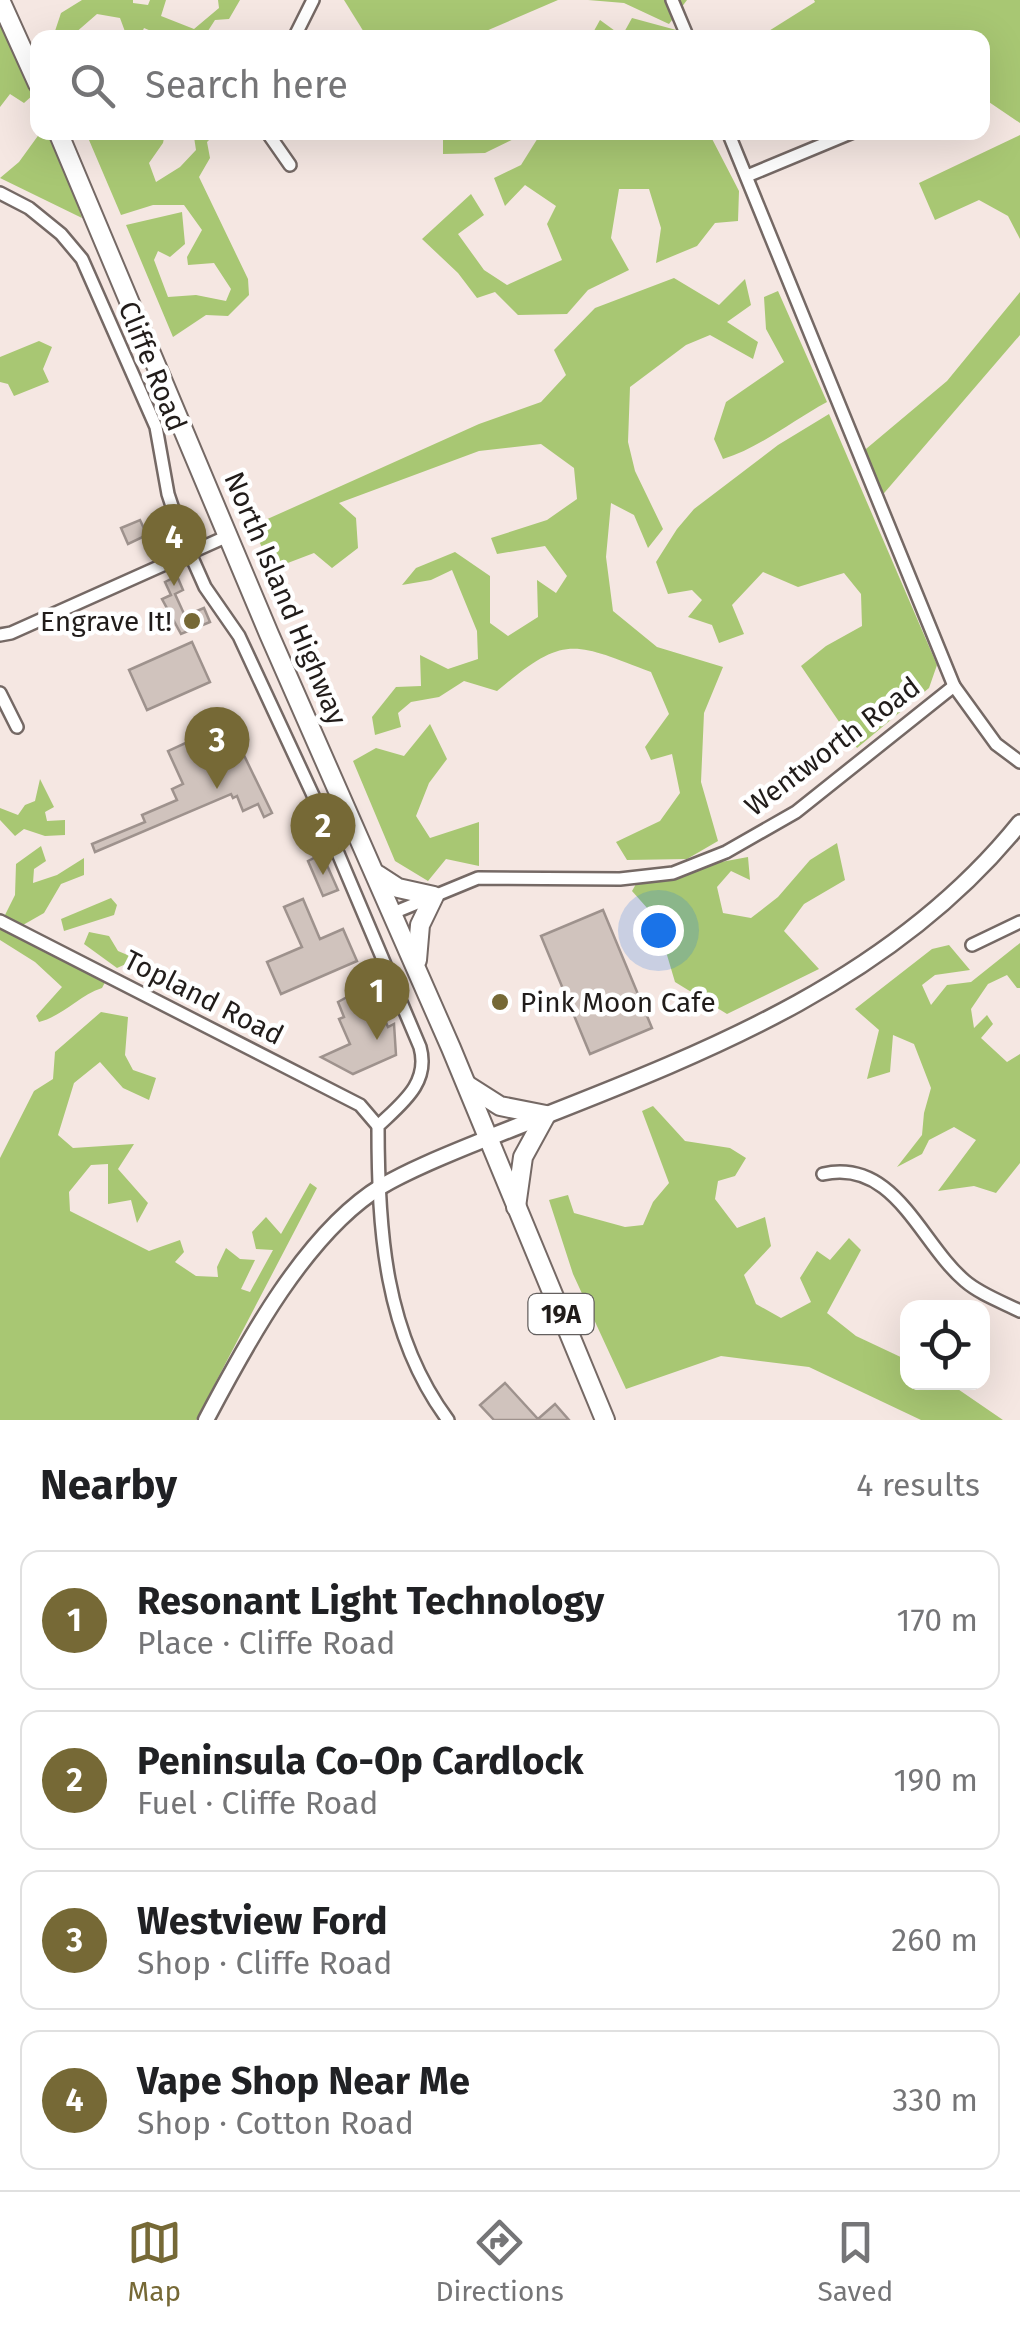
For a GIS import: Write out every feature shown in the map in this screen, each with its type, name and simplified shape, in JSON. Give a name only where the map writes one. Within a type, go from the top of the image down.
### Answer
[{"type":"main road","points":[[0,0],[30,65]]},
{"type":"main road","points":[[12,23],[15,0]]},
{"type":"main road","name":"North Island Highway","points":[[61,140],[269,634],[466,1084]]},
{"type":"main road","points":[[488,1138],[701,1052],[823,991],[946,900],[1020,822]]},
{"type":"main road","points":[[377,875],[398,888],[434,896],[420,925],[417,968]]},
{"type":"main road","points":[[466,1084],[500,1106],[546,1115]]},
{"type":"main road","name":"19A","points":[[466,1084],[605,1420]]},
{"type":"main road","points":[[516,1208],[523,1157],[546,1115]]},
{"type":"street","points":[[298,30],[312,0]]},
{"type":"street","points":[[672,0],[685,30]]},
{"type":"street","points":[[272,140],[290,165]]},
{"type":"street","name":"Wentworth Road","points":[[731,140],[954,686],[996,744],[1020,762]]},
{"type":"street","points":[[747,176],[834,140]]},
{"type":"street","name":"Cliffe Road","points":[[0,193],[30,208],[82,258],[156,427],[173,511],[190,553],[205,587],[238,636],[318,806],[422,1052],[419,1083],[378,1126]]},
{"type":"street","points":[[0,635],[230,535]]},
{"type":"street","name":"Wentworth Road","points":[[393,913],[478,878],[620,879],[673,873],[726,852],[796,812],[954,686]]},
{"type":"street","points":[[0,693],[16,726]]},
{"type":"street","name":"Topland Road","points":[[0,921],[360,1105],[378,1126]]},
{"type":"street","points":[[972,945],[1020,922]]},
{"type":"street","points":[[378,1126],[380,1188],[393,1308],[415,1369],[448,1420]]},
{"type":"street","points":[[206,1420],[246,1346],[290,1278],[340,1220],[380,1188],[488,1138]]},
{"type":"street","points":[[822,1174],[842,1170],[866,1178],[901,1200],[940,1254],[967,1283],[1020,1311]]},
{"type":"green space","points":[[82,0],[133,0],[148,5],[150,0],[166,0],[161,16],[194,29],[219,8],[218,0],[240,0],[229,19],[215,20],[209,30],[124,30],[120,18],[97,14],[79,30],[55,30],[61,13]]},
{"type":"green space","points":[[344,0],[558,0],[488,30],[363,30]]},
{"type":"green space","points":[[588,0],[687,0],[669,24],[624,3]]},
{"type":"green space","points":[[1020,0],[1020,123],[990,103],[990,30],[770,30],[815,2]]},
{"type":"green space","points":[[632,18],[676,30],[625,30]]},
{"type":"green space","points":[[600,20],[614,30],[594,30]]},
{"type":"green space","points":[[0,21],[30,88],[30,98],[24,103],[10,94],[0,107]]},
{"type":"green space","points":[[1020,135],[1020,239],[1008,216],[979,200],[935,220],[919,183]]},
{"type":"green space","points":[[35,140],[50,140],[63,163],[82,218],[0,178],[19,162]]},
{"type":"green space","points":[[89,140],[164,140],[149,163],[156,182],[180,167],[196,150],[194,140],[209,140],[210,158],[199,177],[248,279],[249,295],[228,316],[206,315],[173,337],[126,225],[182,212],[185,244],[170,257],[158,251],[154,260],[168,297],[196,295],[226,301],[231,289],[214,263],[188,265],[187,257],[202,230],[184,205],[153,205],[121,215]]},
{"type":"green space","points":[[443,140],[512,140],[485,153],[443,154]]},
{"type":"green space","points":[[537,140],[713,140],[739,191],[738,221],[715,223],[697,246],[656,263],[661,228],[649,189],[619,189],[611,238],[629,270],[588,290],[567,314],[518,315],[495,292],[477,298],[458,273],[422,239],[471,194],[484,215],[458,234],[484,270],[507,285],[562,260],[547,224],[556,206],[525,185],[505,206],[494,178],[521,165]]},
{"type":"green space","points":[[674,278],[719,305],[745,279],[751,305],[727,322],[758,342],[753,359],[710,335],[686,345],[630,387],[628,442],[635,471],[663,529],[648,548],[634,515],[611,503],[606,557],[613,611],[657,647],[723,667],[704,713],[701,782],[718,841],[687,859],[627,860],[616,842],[660,821],[680,793],[672,754],[651,760],[645,747],[669,714],[651,672],[603,654],[570,649],[539,660],[497,691],[464,681],[439,697],[411,702],[398,713],[401,727],[375,735],[372,717],[396,687],[421,686],[420,655],[448,669],[478,659],[477,631],[452,570],[431,580],[402,585],[416,568],[455,552],[490,576],[490,623],[508,636],[538,617],[537,580],[556,593],[567,576],[545,546],[497,554],[491,538],[547,520],[577,499],[574,468],[541,444],[479,451],[339,503],[356,518],[358,548],[332,568],[314,553],[272,569],[252,526],[479,424],[541,402],[566,375],[554,350],[595,308]]},
{"type":"green space","points":[[778,291],[827,402],[723,459],[714,439],[726,402],[784,362],[766,329],[764,297]]},
{"type":"green space","points":[[1020,292],[1020,335],[879,499],[860,454],[947,381]]},
{"type":"green space","points":[[39,341],[52,347],[43,369],[49,382],[14,396],[8,384],[0,382],[0,357]]},
{"type":"green space","points":[[829,414],[937,665],[929,688],[857,748],[801,666],[826,646],[862,626],[861,594],[844,573],[798,587],[763,572],[732,605],[744,634],[719,643],[712,625],[688,617],[702,600],[692,590],[668,594],[656,562],[694,509],[778,445]]},
{"type":"green space","points":[[430,724],[447,759],[429,783],[416,816],[430,838],[479,822],[479,866],[446,859],[428,881],[395,861],[353,761],[376,748],[404,756]]},
{"type":"green space","points":[[40,779],[54,807],[45,812],[47,821],[65,820],[65,835],[45,836],[24,829],[15,836],[0,820],[0,808],[18,815],[25,805],[35,801]]},
{"type":"green space","points":[[837,843],[845,880],[804,904],[784,931],[819,969],[727,1014],[675,982],[656,918],[632,891],[640,877],[748,857],[750,880],[731,871],[717,887],[723,913],[751,918],[778,897],[810,860]]},
{"type":"green space","points":[[41,846],[46,861],[34,869],[33,883],[57,875],[84,858],[84,875],[61,884],[44,913],[23,925],[110,973],[102,988],[39,1022],[36,1016],[62,987],[35,962],[0,940],[0,925],[15,895],[16,864]]},
{"type":"green space","points":[[111,898],[117,905],[114,915],[64,931],[61,919]]},
{"type":"green space","points":[[89,932],[109,936],[118,951],[137,959],[117,968],[84,944]]},
{"type":"green space","points":[[1020,943],[1020,988],[1007,975],[988,984],[971,1009],[974,1028],[987,1015],[993,1024],[981,1038],[1007,1062],[1020,1054],[1020,1163],[996,1193],[974,1186],[938,1191],[976,1140],[954,1127],[929,1140],[922,1154],[897,1167],[922,1135],[931,1088],[914,1044],[893,1035],[890,1072],[867,1079],[879,1030],[855,1009],[932,949],[949,945],[970,970],[935,975],[922,985],[931,1005],[947,985],[971,982]]},
{"type":"green space","points":[[101,1012],[128,1017],[125,1055],[133,1070],[156,1078],[149,1100],[123,1088],[100,1062],[74,1083],[58,1135],[73,1148],[134,1144],[118,1169],[148,1203],[137,1223],[131,1200],[108,1204],[108,1164],[91,1165],[69,1192],[70,1211],[149,1251],[180,1240],[184,1252],[175,1262],[196,1276],[218,1277],[217,1267],[226,1248],[240,1259],[255,1260],[241,1289],[250,1292],[273,1250],[256,1249],[252,1232],[266,1217],[281,1234],[310,1183],[317,1188],[196,1420],[0,1420],[0,1158],[34,1091],[53,1079],[55,1052]]},
{"type":"green space","points":[[653,1106],[685,1141],[730,1148],[746,1158],[735,1176],[718,1181],[715,1199],[737,1228],[765,1217],[771,1246],[744,1275],[756,1304],[781,1318],[811,1302],[800,1278],[817,1251],[830,1260],[849,1238],[861,1250],[827,1313],[856,1336],[900,1357],[900,1390],[959,1390],[1003,1420],[921,1420],[809,1367],[721,1356],[626,1389],[573,1274],[549,1200],[568,1195],[574,1213],[625,1227],[643,1225],[653,1202],[669,1183],[642,1111]]},
{"type":"building","points":[[140,520],[147,535],[128,544],[121,528]]},
{"type":"building","points":[[177,576],[183,590],[175,594],[185,616],[204,608],[210,622],[181,634],[162,599],[171,595],[165,582]]},
{"type":"building","points":[[192,642],[210,682],[147,710],[129,670]]},
{"type":"building","points":[[218,728],[227,748],[238,743],[272,813],[264,817],[258,804],[243,811],[237,796],[233,798],[231,794],[95,852],[92,844],[145,822],[142,815],[177,800],[172,789],[183,784],[168,751]]},
{"type":"building","points":[[322,854],[338,890],[323,896],[308,861]]},
{"type":"building","points":[[303,899],[320,939],[343,929],[357,961],[281,994],[267,962],[302,947],[284,907]]},
{"type":"building","points":[[603,910],[652,1028],[590,1054],[541,936]]},
{"type":"building","points":[[369,985],[388,1027],[394,1024],[396,1055],[353,1074],[321,1057],[350,1044],[339,1019],[344,1017],[338,1002]]},
{"type":"building","points":[[505,1383],[538,1419],[555,1404],[569,1420],[494,1420],[480,1405]]},
{"type":"place","name":"Vape Shop Near Me","points":[[174,586]]},
{"type":"place","name":"Engrave It!","points":[[192,621]]},
{"type":"place","name":"Westview Ford","points":[[217,789]]},
{"type":"place","name":"Peninsula Co-Op Cardlock","points":[[323,875]]},
{"type":"place","name":"Pink Moon Cafe","points":[[500,1002]]},
{"type":"place","name":"Resonant Light Technology","points":[[377,1040]]}]
